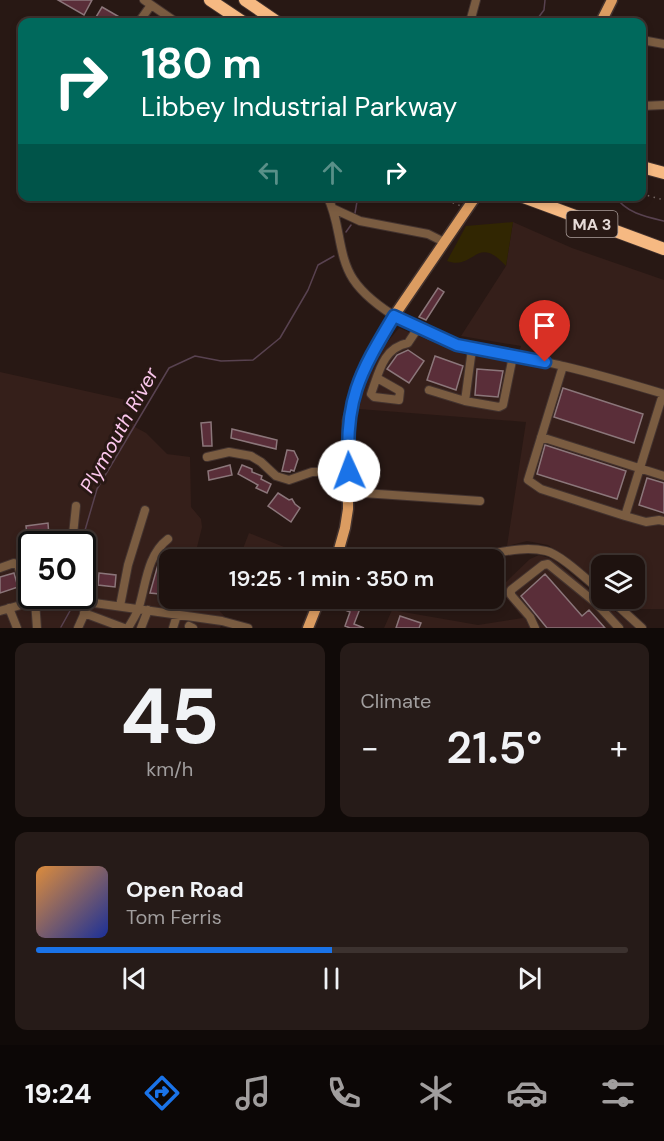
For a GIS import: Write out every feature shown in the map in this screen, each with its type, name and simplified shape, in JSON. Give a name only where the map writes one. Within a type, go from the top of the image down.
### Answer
[{"type":"highway","points":[[210,0],[237,18]]},
{"type":"highway","points":[[245,0],[271,18]]},
{"type":"highway","points":[[646,168],[664,173]]},
{"type":"highway","name":"MA 3","points":[[534,201],[664,249]]},
{"type":"main road","points":[[603,18],[612,0]]},
{"type":"main road","points":[[338,549],[346,519],[349,492],[348,421],[365,364],[394,316],[472,201]]},
{"type":"main road","points":[[308,628],[316,609]]},
{"type":"street","points":[[471,18],[476,0]]},
{"type":"street","points":[[141,18],[147,2],[164,18]]},
{"type":"street","points":[[646,41],[664,44]]},
{"type":"street","points":[[646,106],[664,105]]},
{"type":"street","points":[[329,201],[343,256],[352,279],[370,299],[394,316],[457,345],[563,366],[663,394],[625,516]]},
{"type":"street","points":[[333,209],[360,221],[428,234],[444,242]]},
{"type":"street","points":[[377,378],[390,351],[397,345],[408,343],[418,328]]},
{"type":"street","points":[[465,401],[472,349]]},
{"type":"street","points":[[429,390],[465,401],[499,407],[503,405],[513,356]]},
{"type":"street","points":[[563,366],[528,480],[542,489],[625,516],[645,522],[664,521]]},
{"type":"street","points":[[541,437],[664,476]]},
{"type":"street","points":[[207,457],[229,452],[240,453],[261,462],[276,476],[289,480],[312,472],[349,471]]},
{"type":"street","points":[[349,492],[480,501]]},
{"type":"street","points":[[73,531],[76,506]]},
{"type":"street","points":[[120,606],[128,565],[145,510]]},
{"type":"street","points":[[141,628],[153,558],[168,539]]},
{"type":"street","points":[[504,552],[546,551],[559,558],[591,583]]},
{"type":"street","points":[[0,568],[14,563],[18,565]]},
{"type":"street","points":[[535,628],[530,617],[511,595],[511,590],[543,565],[548,564],[596,603],[619,628]]},
{"type":"street","points":[[96,603],[248,628]]},
{"type":"street","points":[[33,609],[37,627],[48,628]]},
{"type":"street","points":[[78,628],[86,609]]},
{"type":"street","points":[[621,609],[642,628]]},
{"type":"street","points":[[4,610],[17,628]]},
{"type":"street","points":[[84,613],[126,628],[143,610]]},
{"type":"street","points":[[173,628],[177,615]]},
{"type":"street","points":[[190,628],[192,617]]},
{"type":"path","points":[[646,195],[664,200]]},
{"type":"path","points":[[447,201],[466,210]]},
{"type":"shaded area","points":[[513,222],[572,248],[664,280],[664,609],[645,609],[645,555],[591,555],[591,577],[548,545],[527,541],[507,546],[526,422],[359,409],[364,386],[372,368],[385,345],[399,328],[463,354],[515,362],[521,346],[461,336],[506,266]]},
{"type":"shaded area","points":[[513,222],[506,266],[488,253],[456,263],[447,261],[466,226]]},
{"type":"shaded area","points":[[0,372],[126,400],[135,427],[146,433],[167,454],[190,457],[191,507],[201,519],[202,527],[196,549],[159,549],[159,609],[218,609],[225,617],[220,628],[0,628]]},
{"type":"shaded area","points":[[249,533],[289,549],[243,549]]},
{"type":"shaded area","points":[[539,555],[553,559],[591,591],[591,609],[612,609],[635,628],[384,628],[392,610],[478,625],[523,618],[505,596],[504,589],[505,583],[530,559]]},
{"type":"building","points":[[58,0],[92,0],[84,15]]},
{"type":"building","points":[[102,7],[121,18],[95,18]]},
{"type":"building","points":[[438,288],[444,292],[426,320],[419,317]]},
{"type":"building","points":[[408,350],[424,361],[409,383],[387,369],[397,355]]},
{"type":"building","points":[[435,356],[463,366],[456,390],[427,380]]},
{"type":"building","points":[[477,369],[503,371],[498,397],[475,395]]},
{"type":"building","points":[[563,388],[643,414],[634,443],[554,417]]},
{"type":"building","points":[[211,422],[212,446],[203,446],[201,423]]},
{"type":"building","points":[[232,429],[277,440],[276,449],[231,438]]},
{"type":"building","points":[[545,445],[626,471],[617,499],[537,474]]},
{"type":"building","points":[[287,450],[294,451],[298,459],[294,471],[290,472],[282,471]]},
{"type":"building","points":[[230,465],[232,475],[209,480],[208,471]]},
{"type":"building","points":[[242,465],[252,469],[252,472],[262,476],[261,479],[271,484],[267,493],[256,488],[258,485],[238,474]]},
{"type":"building","points":[[647,478],[664,483],[664,513],[639,505]]},
{"type":"building","points":[[278,493],[289,500],[292,499],[300,508],[291,522],[268,506]]},
{"type":"building","points":[[48,523],[49,531],[27,531],[26,526]]},
{"type":"building","points":[[159,561],[159,594],[150,593]]},
{"type":"building","points":[[14,573],[18,587],[0,593],[0,577]]},
{"type":"building","points":[[99,573],[116,575],[115,587],[98,585]]},
{"type":"building","points":[[545,574],[582,616],[589,610],[605,628],[547,628],[521,596]]},
{"type":"building","points":[[342,609],[360,609],[354,624],[364,628],[345,626],[350,612]]},
{"type":"building","points":[[400,616],[421,623],[419,628],[396,628]]},
{"type":"waterway","points":[[538,18],[544,10],[545,0]]},
{"type":"waterway","name":"Plymouth River","points":[[355,213],[357,201]]},
{"type":"waterway","points":[[619,201],[625,207],[643,216],[664,221]]},
{"type":"waterway","name":"Plymouth River","points":[[346,232],[351,225]]},
{"type":"waterway","name":"Plymouth River","points":[[85,531],[97,489],[169,368],[195,356],[221,361],[253,360],[280,338],[308,290],[318,265],[334,256]]},
{"type":"waterway","name":"Plymouth River","points":[[61,627],[71,609]]},
{"type":"route","points":[[349,471],[347,452],[351,405],[365,364],[394,316],[457,345],[545,362]]}]
